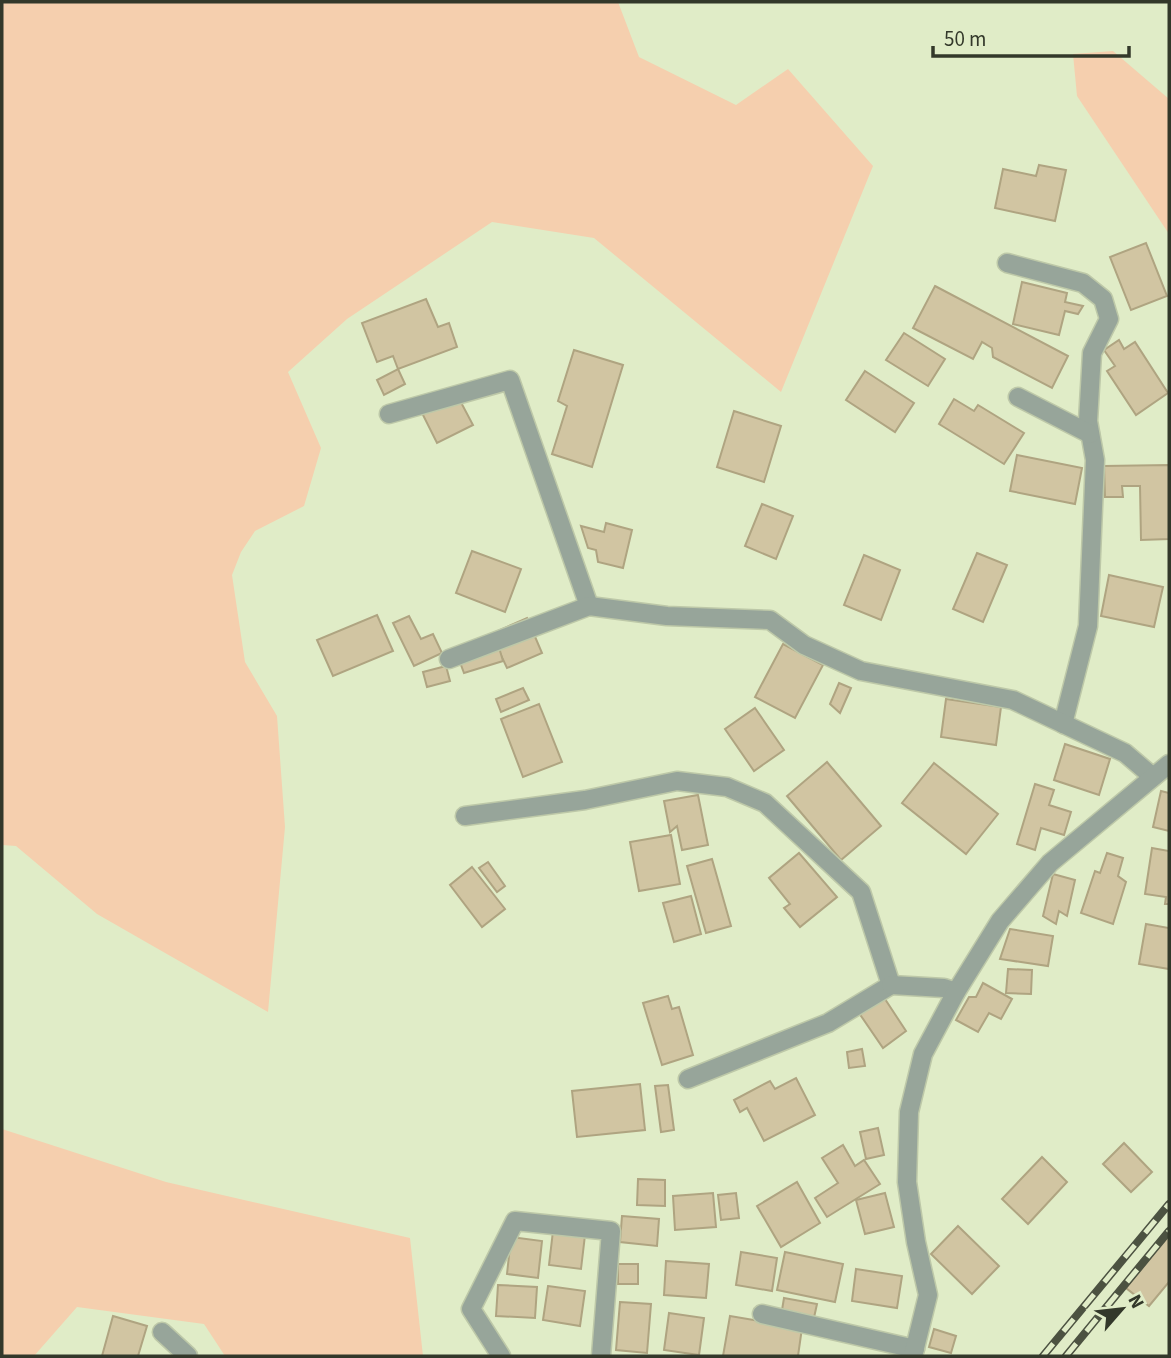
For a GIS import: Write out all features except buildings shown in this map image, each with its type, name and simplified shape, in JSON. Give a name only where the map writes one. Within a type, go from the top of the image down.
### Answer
[{"type":"street","points":[[1007,263],[1083,283],[1103,299],[1109,318],[1092,353],[1088,421],[1095,460],[1088,626],[1063,724]]},
{"type":"street","points":[[389,414],[510,380],[589,606]]},
{"type":"street","points":[[1018,397],[1090,434]]},
{"type":"street","points":[[449,659],[589,606],[667,616],[770,620],[804,645],[861,671],[1013,700],[1125,753],[1153,777]]},
{"type":"street","points":[[762,1314],[914,1353],[928,1295],[916,1242],[907,1182],[909,1112],[923,1054],[956,992],[1000,921],[1050,863],[1169,764]]},
{"type":"street","points":[[465,816],[585,800],[677,780],[727,787],[765,803],[861,892],[891,985]]},
{"type":"street","points":[[688,1079],[828,1023],[891,985],[944,988],[956,992]]},
{"type":"street","points":[[502,1356],[471,1309],[515,1221],[611,1231],[601,1356]]},
{"type":"street","points":[[162,1332],[188,1356]]},
{"type":"shaded area","points":[[2,2],[618,2],[639,57],[736,105],[788,69],[873,166],[781,392],[594,238],[492,222],[347,319],[288,372],[321,448],[304,506],[255,531],[241,552],[232,575],[245,662],[277,716],[285,827],[268,1012],[97,914],[16,846],[2,845]]},
{"type":"shaded area","points":[[1113,51],[1169,99],[1169,234],[1077,96],[1073,54]]},
{"type":"shaded area","points":[[2,1129],[166,1182],[410,1238],[423,1356],[225,1356],[204,1324],[77,1307],[34,1356],[2,1356]]},
{"type":"railway","points":[[1043,1356],[1169,1204]]},
{"type":"railway","points":[[1066,1356],[1169,1231]]}]
